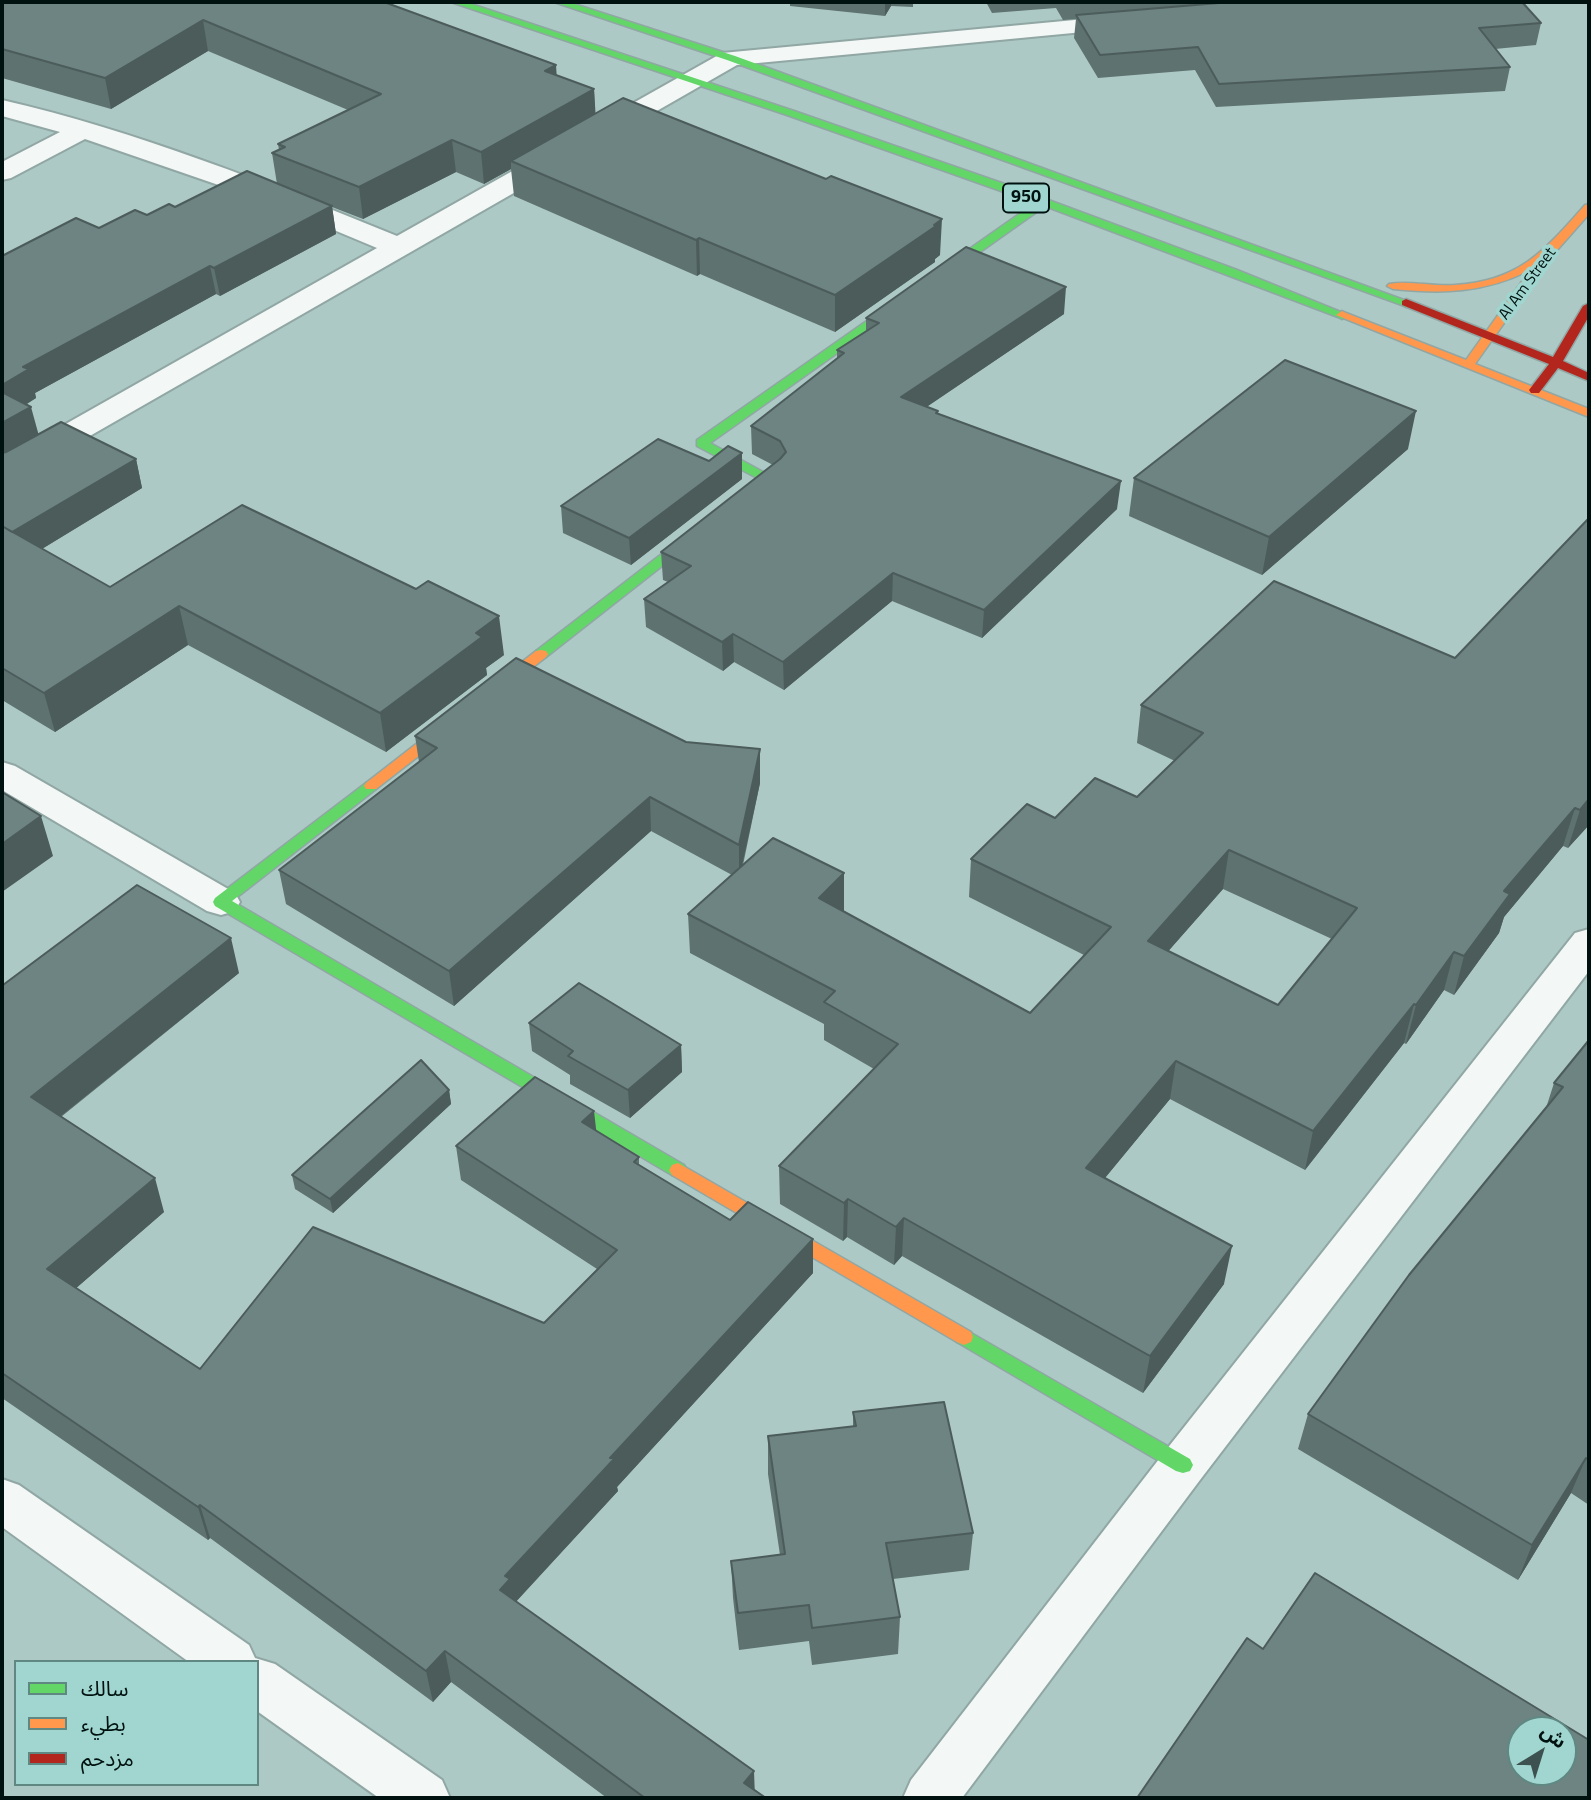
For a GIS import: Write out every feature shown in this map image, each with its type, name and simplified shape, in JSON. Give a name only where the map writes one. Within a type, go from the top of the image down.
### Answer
[{"type":"main road","name":"950","points":[[456,2],[695,79],[1202,260],[1589,413]]},
{"type":"main road","name":"950","points":[[559,2],[730,58],[1314,268],[1491,335],[1589,377]]},
{"type":"main road","points":[[1042,203],[701,443],[768,478],[221,902],[1183,1465]]},
{"type":"main road","name":"Al Am Street","points":[[1469,364],[1548,256],[1589,206]]},
{"type":"main road","points":[[1314,268],[1364,283],[1420,290],[1474,286],[1496,281],[1518,275],[1548,256]]},
{"type":"main road","points":[[1535,390],[1556,363],[1589,306]]},
{"type":"street","points":[[2,473],[730,58],[1153,20]]},
{"type":"street","points":[[2,108],[83,130],[271,194],[399,247]]},
{"type":"street","points":[[2,172],[83,130]]},
{"type":"street","points":[[2,774],[221,902]]},
{"type":"street","points":[[930,1798],[1183,1465],[1589,943]]},
{"type":"street","points":[[6,1509],[228,1660]]},
{"type":"street","points":[[259,1682],[423,1798]]},
{"type":"building","points":[[2,2],[384,2],[556,65],[545,71],[594,89],[481,152],[452,140],[359,187],[272,153],[285,147],[278,144],[381,94],[203,20],[105,78],[2,49]]},
{"type":"building","points":[[1231,2],[1522,2],[1541,23],[1479,28],[1510,67],[1219,84],[1198,47],[1100,55],[1076,15]]},
{"type":"building","points":[[623,98],[826,179],[831,176],[942,219],[934,225],[936,226],[835,295],[699,238],[696,240],[511,161]]},
{"type":"building","points":[[247,171],[332,206],[214,268],[210,266],[23,367],[29,369],[2,385],[2,256],[76,218],[99,228],[135,210],[147,215],[169,204],[175,207]]},
{"type":"building","points":[[966,247],[1066,287],[901,397],[938,411],[936,413],[1121,481],[984,610],[893,573],[783,662],[733,634],[722,642],[644,599],[691,566],[661,552],[786,452],[780,441],[751,426],[844,353],[837,350],[879,323],[866,318]]},
{"type":"building","points":[[1285,360],[1416,411],[1269,537],[1134,478]]},
{"type":"building","points":[[2,392],[31,407],[2,423]]},
{"type":"building","points":[[61,422],[136,459],[12,532],[2,526],[2,453]]},
{"type":"building","points":[[658,439],[709,461],[728,446],[742,453],[629,538],[561,506]]},
{"type":"building","points":[[242,505],[416,589],[428,581],[499,616],[476,633],[482,637],[380,713],[179,606],[44,693],[2,668],[2,526],[110,587]]},
{"type":"building","points":[[1589,518],[1589,799],[1580,810],[1575,808],[1504,891],[1510,894],[1464,956],[1454,952],[1416,1005],[1414,1004],[1313,1131],[1176,1061],[1086,1168],[1232,1246],[1150,1356],[904,1218],[896,1227],[848,1199],[844,1203],[779,1166],[898,1044],[824,1002],[835,991],[688,914],[773,838],[844,873],[819,898],[1030,1013],[1111,927],[971,859],[1027,804],[1055,818],[1095,778],[1137,797],[1203,733],[1141,705],[1274,581],[1455,658]],"holes":[[[1229,850],[1357,908],[1278,1005],[1148,941]]]},
{"type":"building","points":[[516,658],[686,742],[760,749],[739,845],[650,797],[449,971],[279,870],[437,748],[415,736]]},
{"type":"building","points":[[2,792],[41,816],[2,844]]},
{"type":"building","points":[[137,885],[231,938],[31,1097],[155,1178],[47,1269],[200,1369],[313,1227],[544,1323],[617,1250],[456,1146],[535,1077],[594,1111],[582,1122],[639,1157],[634,1162],[730,1220],[748,1202],[813,1239],[610,1458],[615,1458],[505,1576],[510,1579],[500,1590],[754,1771],[744,1783],[766,1798],[645,1798],[445,1651],[426,1671],[200,1505],[198,1507],[2,1373],[2,984]]},
{"type":"building","points":[[579,983],[681,1045],[628,1090],[568,1056],[573,1051],[529,1023]]},
{"type":"building","points":[[1589,1040],[1589,1460],[1586,1458],[1532,1545],[1308,1414],[1409,1275],[1563,1087],[1554,1083]]},
{"type":"building","points":[[421,1060],[449,1090],[330,1199],[292,1175]]},
{"type":"building","points":[[944,1402],[973,1533],[886,1543],[900,1617],[812,1628],[809,1605],[738,1613],[731,1561],[785,1554],[768,1436],[856,1426],[853,1412]]},
{"type":"building","points":[[1315,1573],[1550,1716],[1507,1716],[1507,1786],[1577,1786],[1577,1733],[1589,1740],[1589,1798],[1137,1798],[1247,1638],[1263,1649]]},
{"type":"traffic: fast","points":[[456,2],[902,151],[1123,231],[1342,315]]},
{"type":"traffic: fast","points":[[559,2],[731,58],[1406,303]]},
{"type":"traffic: fast","points":[[541,654],[768,478],[701,443],[1042,203]]},
{"type":"traffic: fast","points":[[371,786],[221,902],[678,1170]]},
{"type":"traffic: fast","points":[[964,1337],[1183,1465]]},
{"type":"traffic: slow","points":[[1469,364],[1547,255],[1589,207]]},
{"type":"traffic: slow","points":[[1393,286],[1436,289],[1474,287],[1510,276],[1547,255]]},
{"type":"traffic: slow","points":[[1342,315],[1589,413]]},
{"type":"traffic: slow","points":[[371,786],[541,654]]},
{"type":"traffic: slow","points":[[678,1170],[964,1337]]},
{"type":"traffic: jam","points":[[1406,303],[1491,335],[1589,377]]},
{"type":"traffic: jam","points":[[1535,390],[1556,363],[1589,306]]}]
